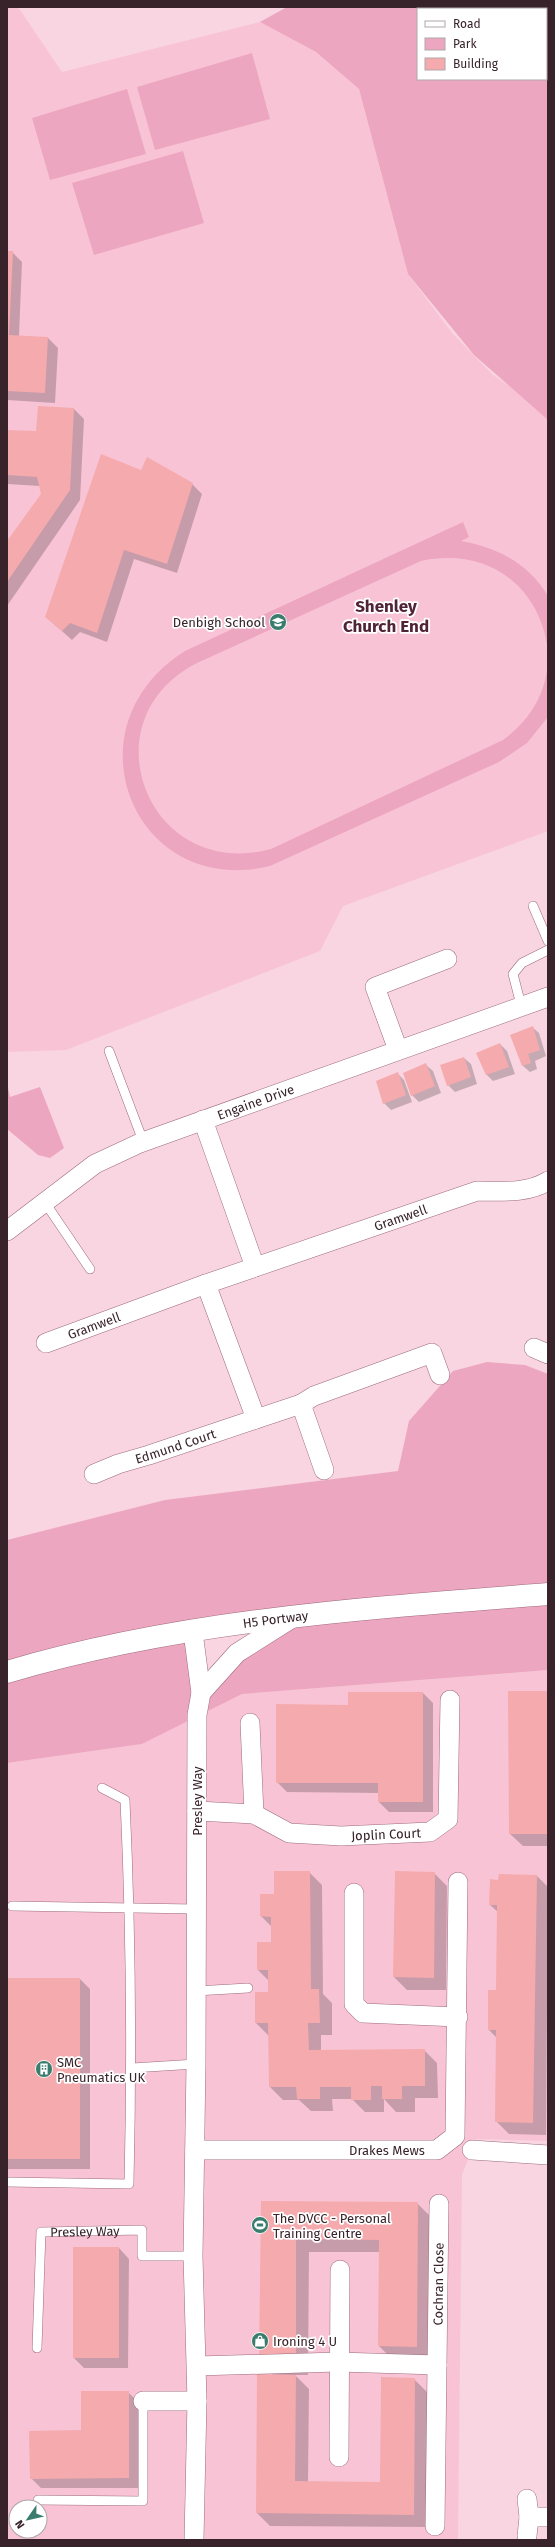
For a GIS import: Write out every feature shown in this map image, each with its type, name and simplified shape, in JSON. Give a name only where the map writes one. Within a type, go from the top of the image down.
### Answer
[{"type":"street","points":[[398,1050],[375,987],[448,959]]},
{"type":"street","name":"Engaine Drive","points":[[7,1231],[44,1201],[95,1164],[143,1142],[522,1005],[548,997]]},
{"type":"street","points":[[203,1120],[255,1267]]},
{"type":"street","name":"Gramwell","points":[[46,1343],[206,1284],[477,1191],[515,1191],[540,1186],[548,1181]]},
{"type":"street","points":[[206,1284],[256,1419]]},
{"type":"street","name":"Edmund Court","points":[[94,1474],[118,1464],[301,1404],[314,1396],[430,1347],[440,1375]]},
{"type":"street","points":[[301,1404],[324,1470]]},
{"type":"street","name":"H5 Portway","points":[[7,1672],[109,1646],[295,1616],[548,1594]]},
{"type":"street","points":[[201,1693],[237,1652],[295,1616]]},
{"type":"street","name":"Presley Way","points":[[193,1632],[201,1693],[197,1715],[198,1811],[195,1909],[196,2064],[193,2256],[198,2401],[194,2540]]},
{"type":"street","name":"Joplin Court","points":[[198,1811],[254,1814],[289,1833],[341,1836],[430,1832],[448,1819],[450,1700]]},
{"type":"street","points":[[250,1723],[254,1814]]},
{"type":"street","name":"Drakes Mews","points":[[194,2150],[437,2150],[455,2136],[458,2017],[458,1882]]},
{"type":"street","points":[[354,1893],[354,2004],[363,2013],[458,2017]]},
{"type":"street","points":[[472,2150],[548,2155]]},
{"type":"street","name":"Cochran Close","points":[[435,2526],[438,2204]]},
{"type":"street","points":[[339,2456],[338,2362],[340,2270]]},
{"type":"street","points":[[197,2366],[338,2362],[437,2365]]},
{"type":"street","points":[[143,2401],[198,2401]]},
{"type":"street","points":[[527,2536],[528,2508],[548,2517]]},
{"type":"lane","points":[[533,906],[548,941]]},
{"type":"lane","points":[[522,1005],[514,974],[522,963],[548,950]]},
{"type":"lane","points":[[109,1051],[143,1142]]},
{"type":"lane","points":[[44,1201],[90,1269]]},
{"type":"lane","points":[[7,2182],[129,2184],[132,2068],[130,1907],[125,1800],[102,1788]]},
{"type":"lane","points":[[12,1906],[195,1909]]},
{"type":"lane","points":[[195,1991],[248,1988]]},
{"type":"lane","points":[[132,2068],[196,2064]]},
{"type":"lane","name":"Presley Way","points":[[37,2348],[41,2232],[142,2230],[142,2256],[193,2256]]},
{"type":"lane","points":[[48,2500],[143,2501],[143,2401]]},
{"type":"shaded area","name":"Denbigh School","points":[[7,7],[18,7],[62,72],[260,22],[316,52],[359,89],[408,274],[452,333],[493,375],[548,412],[548,831],[343,906],[320,951],[66,1050],[7,1052]]},
{"type":"shaded area","points":[[548,1670],[548,2141],[476,2139],[462,2175],[458,2540],[7,2540],[7,1763],[142,1744],[241,1694]]},
{"type":"green space","points":[[287,7],[548,7],[548,420],[474,355],[408,274],[359,89],[316,52],[260,22]]},
{"type":"green space","points":[[252,53],[270,119],[155,150],[137,87]]},
{"type":"green space","points":[[127,89],[146,154],[50,180],[32,118]]},
{"type":"green space","points":[[183,151],[204,223],[94,255],[72,183]]},
{"type":"green space","points":[[463,522],[469,537],[461,541],[487,548],[511,559],[522,566],[531,575],[548,596],[548,651],[543,628],[534,607],[522,590],[506,576],[488,566],[468,560],[445,558],[421,561],[197,663],[163,689],[144,721],[139,756],[146,790],[164,820],[192,842],[228,853],[271,849],[503,740],[528,716],[540,696],[547,673],[548,661],[548,717],[527,743],[499,762],[270,866],[222,869],[182,857],[151,833],[131,799],[123,761],[128,721],[148,683],[185,651]]},
{"type":"green space","points":[[7,1083],[10,1097],[40,1087],[64,1148],[50,1158],[38,1155],[7,1129]]},
{"type":"green space","points":[[487,1362],[525,1365],[548,1374],[548,1670],[242,1694],[142,1744],[7,1763],[7,1540],[165,1500],[398,1471],[409,1421],[453,1371]],"holes":[[[294,1616],[200,1693],[194,1632]]]},
{"type":"building","points":[[7,251],[13,251],[9,335],[48,337],[45,393],[7,391]]},
{"type":"building","points":[[38,406],[74,408],[70,490],[7,582],[7,541],[41,494],[37,477],[7,475],[7,430],[36,431]]},
{"type":"building","points":[[101,454],[141,470],[147,457],[193,483],[167,564],[124,550],[97,633],[70,623],[62,631],[45,617]]},
{"type":"building","points":[[533,1026],[540,1050],[528,1054],[531,1063],[522,1066],[510,1035]]},
{"type":"building","points":[[500,1043],[509,1067],[486,1075],[476,1053]]},
{"type":"building","points":[[464,1057],[471,1077],[447,1086],[440,1065]]},
{"type":"building","points":[[426,1063],[435,1086],[411,1096],[403,1073]]},
{"type":"building","points":[[398,1072],[406,1095],[383,1104],[376,1081]]},
{"type":"building","points":[[508,1691],[548,1691],[548,1834],[509,1834]]},
{"type":"building","points":[[348,1692],[423,1692],[423,1802],[378,1802],[378,1783],[276,1783],[276,1704],[348,1705]]},
{"type":"building","points":[[274,1871],[310,1871],[311,1989],[319,1989],[320,2023],[308,2023],[309,2050],[425,2049],[425,2086],[402,2086],[402,2099],[382,2099],[382,2086],[371,2086],[371,2100],[351,2100],[351,2087],[320,2087],[320,2099],[297,2099],[296,2087],[269,2087],[268,2023],[255,2023],[255,1992],[268,1992],[268,1970],[257,1970],[257,1942],[271,1942],[271,1917],[260,1916],[260,1894],[274,1894]]},
{"type":"building","points":[[395,1871],[435,1872],[434,1978],[393,1977]]},
{"type":"building","points":[[499,1874],[537,1875],[533,2123],[495,2122],[496,2030],[488,2030],[488,1990],[496,1990],[497,1905],[489,1905],[490,1879],[498,1880]]},
{"type":"building","name":"SMC Pneumatics UK","points":[[7,1978],[80,1978],[80,2159],[7,2159]]},
{"type":"building","points":[[261,2201],[418,2202],[417,2347],[378,2346],[379,2240],[296,2239],[296,2362],[259,2362]]},
{"type":"building","points":[[73,2247],[119,2247],[119,2358],[73,2358]]},
{"type":"building","points":[[257,2374],[296,2375],[295,2481],[380,2482],[381,2377],[415,2378],[414,2515],[256,2513]]},
{"type":"building","points":[[81,2391],[129,2391],[129,2478],[30,2479],[29,2431],[81,2430]]},
{"type":"place","name":"Denbigh School","points":[[278,622]]},
{"type":"place","name":"SMC Pneumatics UK","points":[[44,2069]]},
{"type":"place","name":"The DVCC - Personal Training Centre","points":[[260,2225]]},
{"type":"place","name":"Ironing 4 U","points":[[260,2341]]},
{"type":"district","name":"Shenley Church End","points":[[386,616]]}]
